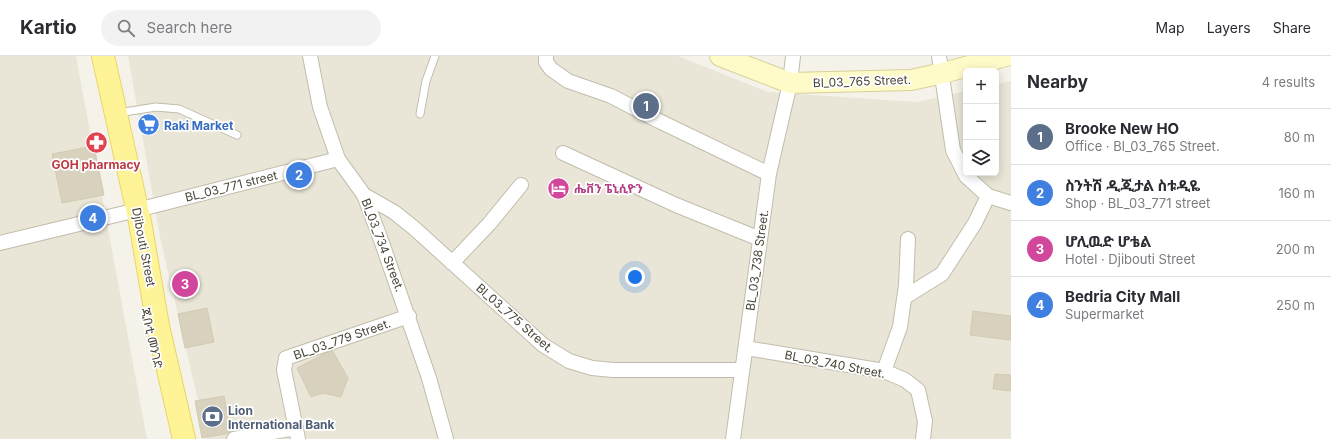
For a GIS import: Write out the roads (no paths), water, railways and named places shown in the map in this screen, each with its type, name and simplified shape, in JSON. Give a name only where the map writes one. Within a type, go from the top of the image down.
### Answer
[{"type":"main road","name":"Djibouti Street","points":[[94,56],[184,439]]},
{"type":"main road","name":"Djibouti Street","points":[[103,56],[116,114],[130,212]]},
{"type":"main road","name":"ጂቡቲ መንገድ","points":[[130,212],[173,439]]},
{"type":"street","name":"Bl_03_734 Street.","points":[[310,56],[320,107],[338,159],[364,195],[409,316],[429,378],[446,439]]},
{"type":"street","points":[[546,56],[546,62],[551,69],[568,81],[611,96],[769,174]]},
{"type":"street","name":"Bl_03_765 Street.","points":[[720,56],[790,83],[911,80],[941,65],[1006,56]]},
{"type":"street","name":"BL_03_738 Street.","points":[[733,439],[769,174],[790,83],[793,56]]},
{"type":"street","points":[[941,65],[954,150],[966,176],[988,196],[1011,203]]},
{"type":"street","points":[[563,153],[676,205],[760,239]]},
{"type":"street","name":"BL_03_771 street","points":[[0,243],[130,212],[338,159]]},
{"type":"street","points":[[452,263],[489,224],[521,185]]},
{"type":"street","name":"Bl_03_775 Street.","points":[[364,195],[394,212],[543,345],[569,361],[592,368],[613,370],[742,370]]},
{"type":"street","points":[[905,297],[942,274],[975,223],[988,196]]},
{"type":"street","points":[[884,372],[900,327],[905,297],[908,239]]},
{"type":"street","name":"BL_03_779 Street.","points":[[297,433],[284,370],[286,358],[409,316]]},
{"type":"street","name":"BL_03_740 Street.","points":[[746,348],[884,372],[905,380],[918,390],[925,421],[924,439]]},
{"type":"street","points":[[234,439],[297,433]]},
{"type":"lane","points":[[420,114],[426,81],[435,56]]},
{"type":"lane","points":[[116,114],[156,107],[179,108],[237,135]]},
{"type":"place","name":"Brooke New HO","points":[[646,106]]},
{"type":"place","name":"Raki Market","points":[[149,125]]},
{"type":"place","name":"GOH pharmacy","points":[[96,143]]},
{"type":"place","name":"ስንትሽ ዲጂታል ስቱዲዬ","points":[[299,175]]},
{"type":"place","name":"ሔቨን ፔኒሲዮን","points":[[558,188]]},
{"type":"place","name":"Bedria City Mall","points":[[93,218]]},
{"type":"place","name":"ሆሊዉድ ሆቴል","points":[[185,284]]},
{"type":"place","name":"Lion International Bank","points":[[213,417]]}]
